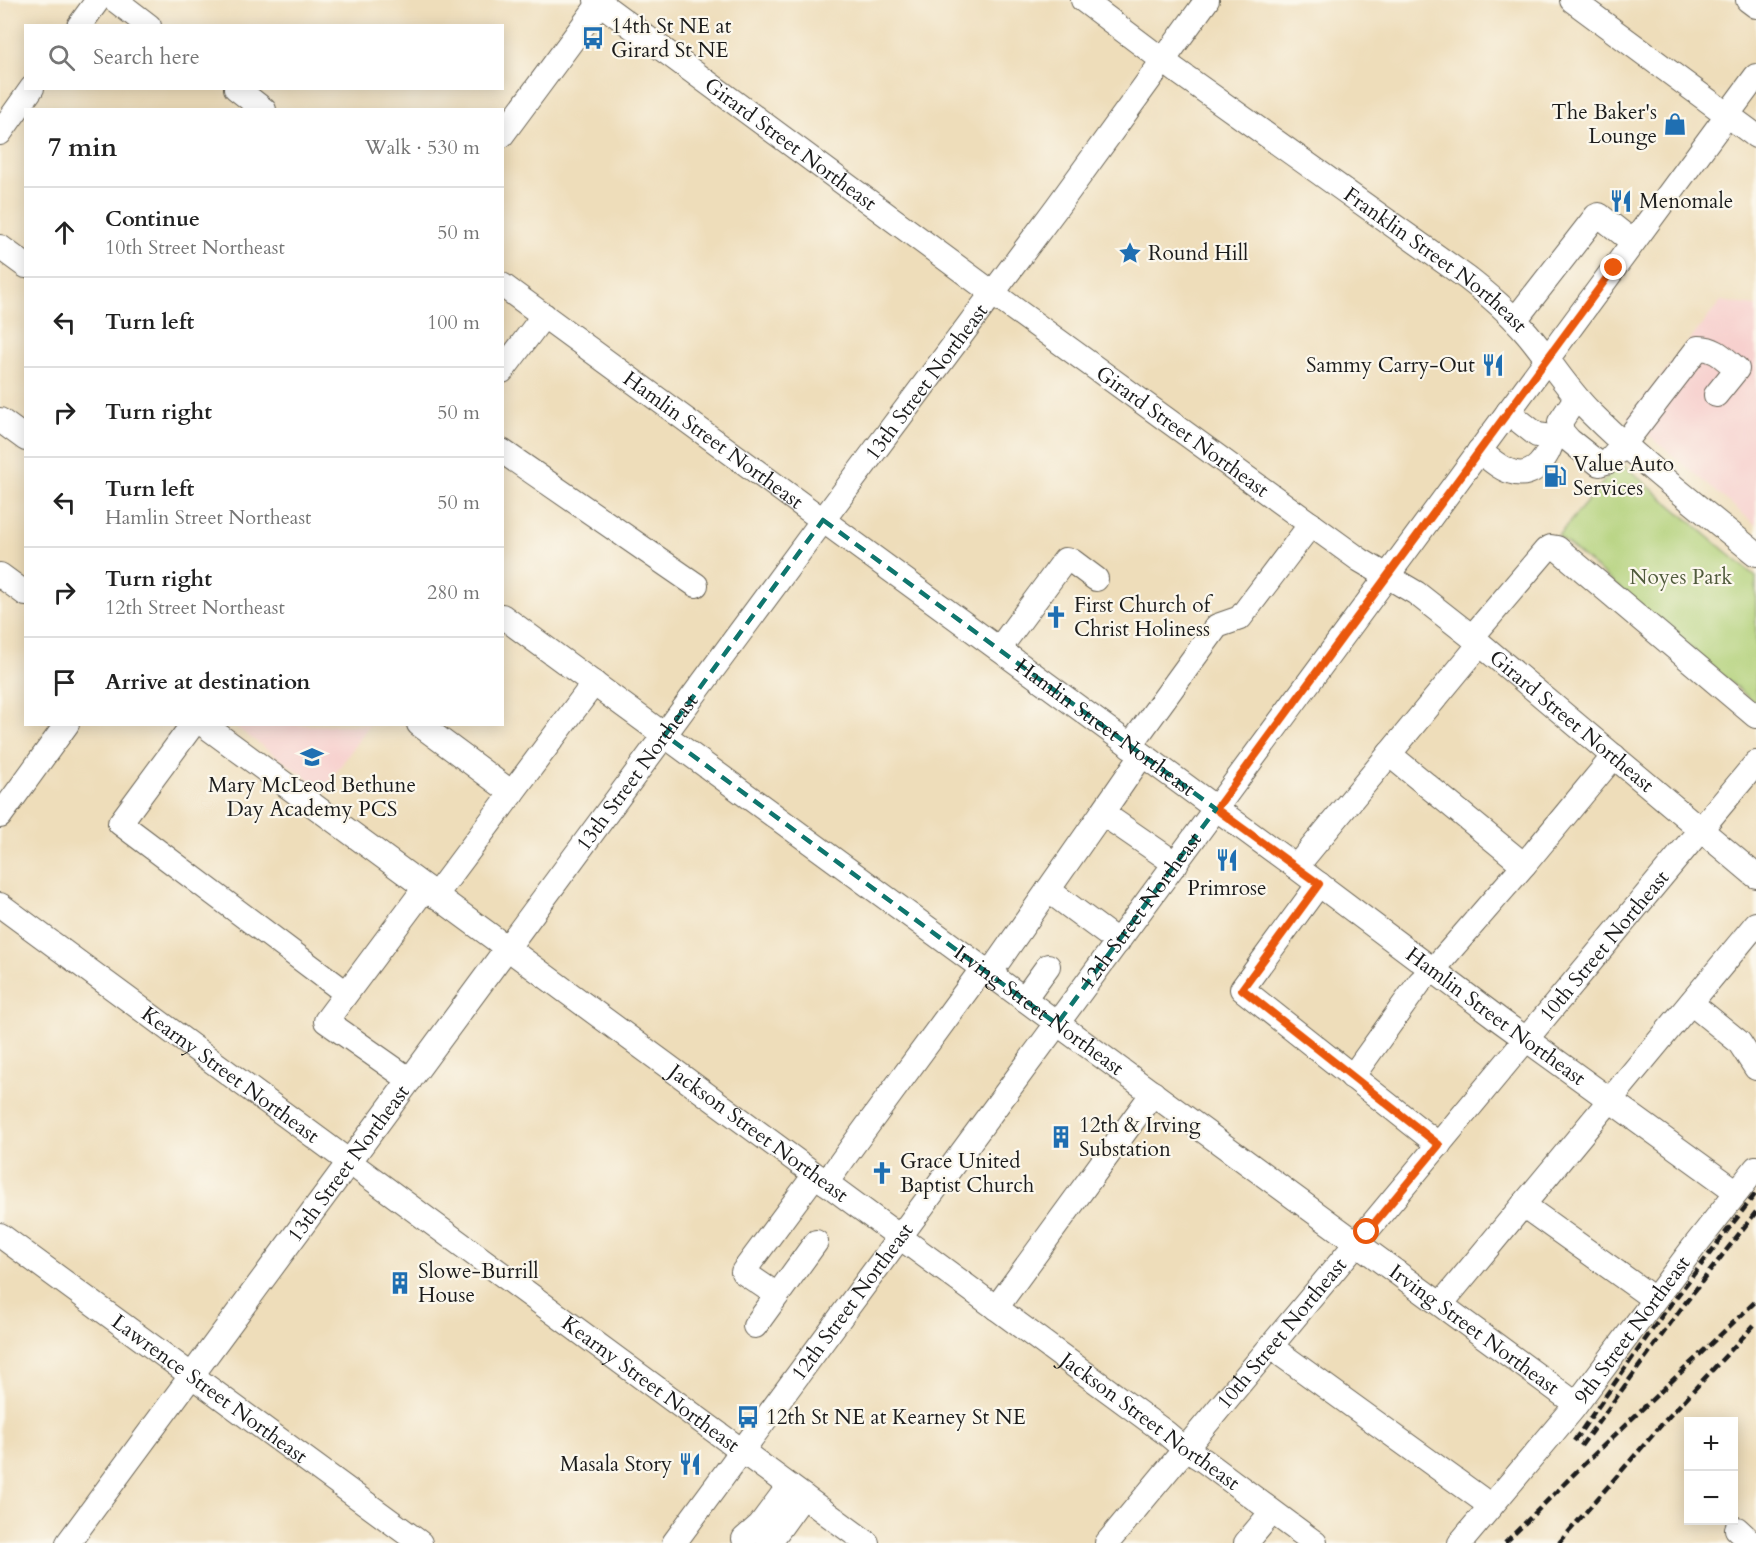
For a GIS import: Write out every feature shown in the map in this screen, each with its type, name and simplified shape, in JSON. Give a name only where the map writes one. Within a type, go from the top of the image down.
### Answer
[{"type":"street","points":[[80,24],[98,0]]},
{"type":"street","points":[[115,0],[146,24]]},
{"type":"street","name":"Franklin Street Northeast","points":[[1083,0],[1497,301],[1547,359],[1576,398],[1624,444],[1756,554]]},
{"type":"street","name":"13th Street Northeast","points":[[69,1543],[823,520],[1138,97],[1207,0]]},
{"type":"street","points":[[1572,0],[1756,136]]},
{"type":"street","points":[[1748,0],[1756,6]]},
{"type":"street","points":[[504,132],[600,1]]},
{"type":"street","name":"Girard Street Northeast","points":[[600,1],[1360,560],[1416,593],[1476,640],[1756,876]]},
{"type":"street","name":"12th Street Northeast","points":[[674,1543],[1756,76]]},
{"type":"street","points":[[239,90],[261,108]]},
{"type":"street","points":[[0,133],[24,108]]},
{"type":"street","points":[[1515,320],[1596,216],[1599,215],[1633,242]]},
{"type":"street","points":[[0,247],[24,265]]},
{"type":"street","name":"Hamlin Street Northeast","points":[[504,286],[1737,1192]]},
{"type":"street","points":[[504,368],[544,315]]},
{"type":"street","points":[[1508,412],[1537,435],[1562,432],[1599,464],[1609,462],[1698,348],[1707,347],[1718,352],[1737,369],[1716,395]]},
{"type":"street","points":[[1479,451],[1512,472],[1523,474],[1534,470],[1551,449],[1560,422],[1576,398]]},
{"type":"street","points":[[0,420],[24,438]]},
{"type":"street","points":[[504,452],[696,585]]},
{"type":"street","points":[[777,1295],[743,1272],[821,1179],[854,1144],[1048,890],[1102,813],[1136,751],[1217,626],[1240,618],[1311,524]]},
{"type":"street","points":[[1296,867],[1389,754],[1546,550],[1551,547],[1557,548],[1756,716]]},
{"type":"street","points":[[999,649],[1065,560],[1072,561],[1096,579]]},
{"type":"street","points":[[0,575],[24,588]]},
{"type":"street","name":"Irving Street Northeast","points":[[504,617],[1576,1404]]},
{"type":"street","points":[[410,1080],[326,1020],[512,793],[594,683]]},
{"type":"street","points":[[0,816],[66,726]]},
{"type":"street","points":[[192,726],[120,822],[346,993]]},
{"type":"street","name":"Jackson Street Northeast","points":[[206,726],[1315,1543]]},
{"type":"street","points":[[422,726],[512,793]]},
{"type":"street","points":[[1389,754],[1524,865]]},
{"type":"street","points":[[1352,1077],[1420,982],[1524,865],[1614,756]]},
{"type":"street","name":"10th Street Northeast","points":[[1107,1543],[1756,763]]},
{"type":"street","points":[[1102,813],[1176,864]]},
{"type":"street","points":[[1319,884],[1242,989],[1439,1145]]},
{"type":"street","points":[[1048,890],[1118,942]]},
{"type":"street","name":"Kearny Street Northeast","points":[[0,905],[867,1543]]},
{"type":"street","points":[[1441,1304],[1756,924]]},
{"type":"street","points":[[1024,999],[1048,966]]},
{"type":"street","points":[[1691,1003],[1739,1042],[1756,1068]]},
{"type":"street","points":[[996,1308],[1153,1093]]},
{"type":"street","name":"9th Street Northeast","points":[[1460,1543],[1576,1404],[1756,1168]]},
{"type":"street","points":[[1523,1205],[1654,1299]]},
{"type":"street","name":"Lawrence Street Northeast","points":[[0,1235],[420,1543]]},
{"type":"street","points":[[755,1326],[816,1242]]},
{"type":"street","points":[[1271,1347],[1491,1506]]},
{"type":"street","points":[[744,1539],[796,1491]]},
{"type":"street","points":[[769,1543],[796,1491]]},
{"type":"street","points":[[1246,1543],[1272,1512]]},
{"type":"highlighted area","points":[[823,520],[1216,809],[1057,1024],[665,735]]},
{"type":"shaded area","points":[[1721,301],[1756,306],[1756,525],[1628,418]]},
{"type":"shaded area","name":"Mary McLeod Bethune Day Academy PCS","points":[[234,726],[368,726],[324,790]]},
{"type":"green space","name":"Noyes Park","points":[[1620,462],[1756,577],[1756,704],[1558,536]]},
{"type":"railway","points":[[1574,1441],[1661,1317],[1756,1193]]},
{"type":"railway","points":[[1581,1446],[1686,1302],[1756,1212]]},
{"type":"railway","points":[[1505,1543],[1579,1469],[1756,1301]]},
{"type":"railway","points":[[1559,1543],[1663,1423],[1756,1323]]},
{"type":"place","name":"14th St NE at Girard St NE","points":[[593,38]]},
{"type":"place","name":"The Baker's Lounge","points":[[1675,124]]},
{"type":"place","name":"Menomale","points":[[1621,201]]},
{"type":"place","name":"Round Hill","points":[[1130,253]]},
{"type":"place","name":"Sammy Carry-Out","points":[[1493,365]]},
{"type":"place","name":"Value Auto Services","points":[[1555,476]]},
{"type":"place","name":"First Church of Christ Holiness","points":[[1056,617]]},
{"type":"place","name":"Mary McLeod Bethune Day Academy PCS","points":[[312,757]]},
{"type":"place","name":"Primrose","points":[[1227,860]]},
{"type":"place","name":"12th & Irving Substation","points":[[1061,1137]]},
{"type":"place","name":"Grace United Baptist Church","points":[[882,1173]]},
{"type":"place","name":"Slowe-Burrill House","points":[[400,1283]]},
{"type":"place","name":"12th St NE at Kearney St NE","points":[[748,1417]]},
{"type":"place","name":"Masala Story","points":[[690,1464]]},
{"type":"route","points":[[1367,1232],[1439,1145],[1242,989],[1319,884],[1216,809],[1614,268]]}]
